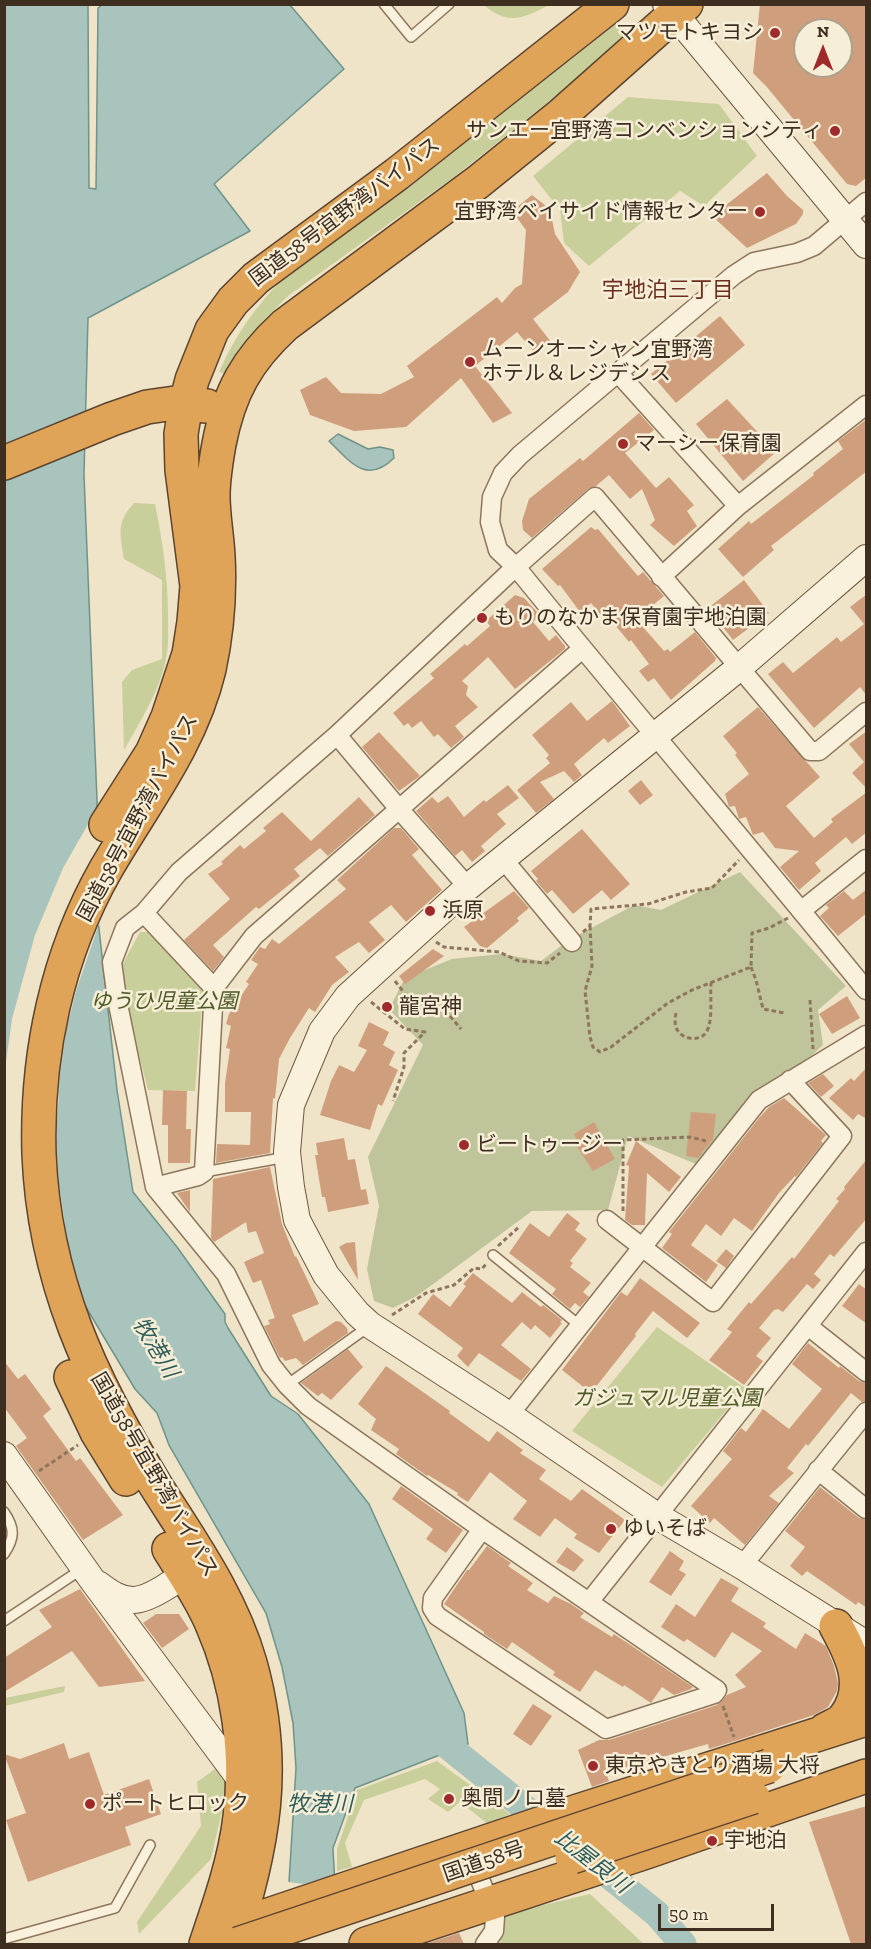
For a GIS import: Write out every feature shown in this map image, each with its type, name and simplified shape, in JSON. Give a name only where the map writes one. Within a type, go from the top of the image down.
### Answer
[{"type":"highway","name":"国道58号宜野湾バイパス","points":[[218,1940],[236,1841],[243,1783],[240,1731],[229,1672],[194,1567],[132,1446],[92,1397],[56,1344],[34,1271],[21,1195],[19,1095],[29,1020],[48,945],[62,909],[82,867],[152,753],[182,681],[194,622],[197,586],[182,470],[182,434],[186,403],[199,359],[212,330],[244,289],[272,265],[397,174],[612,4]]},
{"type":"highway","name":"国道58号宜野湾バイパス","points":[[218,1940],[257,1855],[263,1824],[264,1745],[258,1700],[250,1663],[218,1586],[194,1567],[97,1432],[92,1397],[55,1267],[45,1218],[39,1153],[41,1090],[50,1017],[69,950],[95,889],[157,789],[197,710],[207,674],[216,624],[218,596],[213,481],[226,410],[248,366],[285,325],[478,182],[561,115],[640,45],[675,8]]},
{"type":"highway","points":[[4,463],[112,419],[157,405],[186,403],[226,410]]},
{"type":"highway","points":[[819,1734],[844,1719],[854,1701],[857,1687],[856,1669],[851,1653],[836,1626]]},
{"type":"highway","points":[[218,1940],[293,1906],[578,1811],[867,1719]]},
{"type":"highway","name":"国道58号","points":[[218,1940],[867,1735]]},
{"type":"highway","name":"国道58号","points":[[308,1944],[867,1759]]},
{"type":"highway","points":[[366,1944],[576,1876],[867,1776]]},
{"type":"highway","points":[[257,1855],[262,1887],[270,1898],[293,1906]]},
{"type":"street","points":[[675,8],[867,245]]},
{"type":"street","points":[[867,202],[814,246],[797,253],[754,262],[734,275],[619,374],[520,454],[503,473],[492,497],[490,522],[498,550],[516,567],[867,990]]},
{"type":"street","points":[[619,374],[738,506]]},
{"type":"street","points":[[661,577],[738,506],[867,405]]},
{"type":"street","points":[[482,1529],[433,1598],[432,1608],[437,1616],[606,1729],[714,1694],[717,1690],[308,1406],[271,1365],[226,1274],[155,1187],[117,999],[112,962],[125,928],[144,913],[179,872],[337,735],[516,567],[595,497],[810,751],[819,752],[867,712]]},
{"type":"street","points":[[867,558],[740,668],[468,887],[348,996],[322,1031],[304,1071],[291,1105],[287,1152],[297,1220],[326,1275],[357,1313],[372,1327],[509,1415],[657,1516],[867,1644]]},
{"type":"street","points":[[155,1187],[198,1176],[204,1172],[214,988],[254,936],[582,649]]},
{"type":"street","points":[[337,735],[468,887]]},
{"type":"street","points":[[503,859],[572,942]]},
{"type":"street","points":[[802,910],[867,859]]},
{"type":"street","points":[[144,913],[214,988]]},
{"type":"street","points":[[509,1415],[759,1100],[867,1035]]},
{"type":"street","points":[[607,1220],[713,1302],[842,1136],[790,1080]]},
{"type":"street","points":[[589,1602],[867,1252]]},
{"type":"street","points":[[808,1326],[867,1372]]},
{"type":"street","points":[[742,1566],[867,1412]]},
{"type":"street","points":[[4,1455],[88,1574],[243,1783]]},
{"type":"street","points":[[818,1470],[867,1509]]},
{"type":"street","points":[[88,1574],[120,1598],[135,1600],[152,1594],[194,1567]]},
{"type":"street","points":[[468,1848],[495,1917],[494,1932],[485,1944]]},
{"type":"lane","points":[[386,6],[411,37],[449,4]]},
{"type":"lane","points":[[204,1172],[281,1158]]},
{"type":"lane","points":[[493,1255],[579,1325]]},
{"type":"lane","points":[[287,1385],[372,1327]]},
{"type":"lane","points":[[4,1512],[14,1532],[12,1543],[4,1554]]},
{"type":"lane","points":[[4,1620],[88,1574]]},
{"type":"lane","points":[[4,1939],[115,1908],[150,1845]]},
{"type":"path","points":[[751,848],[712,888],[686,892],[648,904],[591,909],[592,966],[585,991],[593,1047],[600,1052],[611,1047],[668,1003],[751,967]]},
{"type":"path","points":[[785,1013],[763,1009],[751,967],[752,933],[769,928],[802,910]]},
{"type":"path","points":[[419,932],[444,947],[499,952],[519,961],[548,963],[590,926]]},
{"type":"path","points":[[384,965],[405,994],[444,1009],[461,1029]]},
{"type":"path","points":[[676,1013],[675,1024],[679,1033],[690,1039],[700,1038],[706,1034],[709,1025],[711,983]]},
{"type":"path","points":[[356,989],[405,1029],[425,1032],[404,1053],[404,1067],[393,1101]]},
{"type":"path","points":[[810,999],[814,1066]]},
{"type":"path","points":[[622,1232],[622,1140],[690,1137],[723,1145]]},
{"type":"path","points":[[372,1327],[426,1293],[454,1285],[474,1268],[482,1269],[499,1244],[519,1227]]},
{"type":"path","points":[[24,1481],[97,1432]]},
{"type":"path","points":[[717,1690],[736,1744]]},
{"type":"green space","points":[[484,5],[549,5],[524,16],[509,18],[493,12]]},
{"type":"green space","points":[[614,22],[628,38],[454,177],[288,296],[263,321],[225,374],[219,372],[236,339],[255,311],[304,259],[507,104],[569,61]]},
{"type":"green space","points":[[628,97],[719,104],[757,156],[704,206],[680,191],[589,266],[564,243],[560,210],[533,176]]},
{"type":"green space","points":[[134,503],[155,504],[166,575],[168,643],[159,682],[149,706],[124,750],[122,682],[132,670],[162,659],[162,580],[124,559],[121,542],[122,523]]},
{"type":"green space","points":[[740,872],[846,986],[818,1010],[823,1045],[696,1164],[628,1136],[608,1210],[532,1211],[415,1297],[393,1308],[374,1301],[367,1269],[379,1206],[368,1157],[423,1045],[389,1009],[405,978],[452,959],[502,954],[541,961],[569,940],[634,905],[661,910]]},
{"type":"green space","name":"ゆうひ児童公園","points":[[140,932],[150,932],[203,991],[195,1091],[148,1090],[125,1000],[122,965]]},
{"type":"green space","name":"ガジュマル児童公園","points":[[657,1327],[745,1388],[662,1487],[572,1431]]},
{"type":"green space","points":[[65,1686],[64,1692],[5,1706],[5,1698]]},
{"type":"green space","points":[[437,1761],[510,1814],[488,1824],[460,1802],[448,1812],[428,1799],[440,1789],[425,1779],[364,1800],[345,1843],[352,1867],[337,1871],[337,1849],[357,1790]]},
{"type":"green space","points":[[215,1769],[230,1776],[211,1859],[139,1934],[137,1922],[201,1826],[197,1782]]},
{"type":"green space","points":[[590,1894],[644,1944],[500,1944],[505,1914]]},
{"type":"water","name":"牧港川","points":[[103,4],[290,5],[344,69],[214,184],[250,231],[88,318],[84,475],[97,800],[98,920],[117,1090],[133,1192],[177,1247],[225,1314],[228,1328],[271,1396],[298,1414],[369,1504],[464,1713],[468,1744],[355,1788],[333,1848],[338,1944],[289,1882],[296,1768],[293,1723],[282,1667],[266,1613],[169,1445],[157,1413],[135,1389],[11,1182],[5,1162],[5,5],[88,5],[89,188],[96,189],[98,8]]},
{"type":"water","points":[[338,434],[368,449],[380,447],[393,450],[394,458],[375,470],[359,467],[329,441]]},
{"type":"pier","points":[[99,805],[101,918],[76,991],[66,1032],[60,1074],[56,1141],[59,1185],[68,1245],[86,1312],[8,1183],[4,1167],[5,1069],[12,1019],[35,935],[63,868]]},
{"type":"pier","points":[[338,1874],[341,1944],[292,1944],[286,1880],[303,1884]]},
{"type":"building","name":"サンエー宜野湾コンベンションシティ","points":[[760,4],[867,4],[867,177],[856,186],[847,184],[753,73]]},
{"type":"building","name":"宜野湾ベイサイド情報センター","points":[[767,173],[803,210],[803,214],[796,224],[747,248],[712,216]]},
{"type":"building","name":"ムーンオーシャン宜野湾 ホテル＆レジデンス","points":[[532,195],[550,209],[555,234],[580,272],[568,292],[533,319],[552,343],[536,354],[517,332],[475,366],[512,413],[493,423],[461,378],[406,427],[354,431],[310,415],[300,390],[326,377],[341,393],[381,394],[414,377],[407,366],[497,297],[502,303],[515,288],[522,284],[526,230],[512,211]]},
{"type":"building","points":[[720,316],[745,345],[676,403],[651,374]]},
{"type":"building","points":[[727,399],[776,452],[743,481],[696,424]]},
{"type":"building","points":[[639,413],[654,430],[625,453],[656,488],[669,477],[694,505],[687,511],[697,526],[674,546],[650,525],[655,520],[642,489],[630,499],[609,475],[596,486],[588,489],[532,538],[523,530],[522,521],[529,499],[580,458],[583,461]]},
{"type":"building","points":[[867,419],[867,471],[771,546],[774,550],[743,577],[718,549],[749,521],[751,524],[814,475],[813,473],[843,449],[838,441]]},
{"type":"building","points":[[591,527],[598,529],[638,576],[643,572],[664,596],[636,619],[664,651],[668,649],[670,652],[695,632],[716,658],[671,700],[654,678],[648,682],[639,671],[649,664],[631,640],[629,642],[611,620],[607,623],[591,603],[580,612],[560,585],[558,586],[542,569]]},
{"type":"building","points":[[744,580],[769,613],[733,640],[708,608]]},
{"type":"building","points":[[867,594],[867,696],[860,687],[814,728],[768,674],[783,662],[793,673],[837,637],[841,642],[864,624],[850,607]]},
{"type":"building","points":[[515,595],[524,598],[540,615],[533,622],[549,641],[556,635],[565,649],[515,689],[488,657],[462,681],[468,686],[466,695],[478,707],[455,726],[464,737],[451,748],[438,734],[434,737],[421,721],[412,728],[408,723],[404,726],[393,713],[434,678],[430,674],[490,626],[486,621]]},
{"type":"building","points":[[612,701],[630,726],[608,743],[604,738],[574,764],[582,775],[574,782],[564,771],[540,782],[554,799],[536,813],[517,790],[550,763],[546,758],[549,755],[532,735],[571,702],[587,721]]},
{"type":"building","points":[[758,707],[820,777],[786,806],[814,838],[833,822],[831,819],[867,792],[867,832],[852,844],[846,837],[815,863],[821,871],[799,890],[780,867],[799,851],[775,848],[763,832],[753,835],[746,817],[739,819],[735,806],[729,807],[725,794],[749,774],[735,755],[737,753],[723,736]]},
{"type":"building","points":[[867,731],[867,789],[852,773],[864,762],[849,744]]},
{"type":"building","points":[[379,732],[420,776],[399,791],[362,747]]},
{"type":"building","points":[[641,780],[653,795],[640,805],[628,791]]},
{"type":"building","points":[[508,785],[519,798],[497,814],[506,824],[481,846],[485,851],[472,862],[462,850],[455,856],[416,811],[432,797],[438,803],[448,796],[464,817],[484,800],[486,802]]},
{"type":"building","points":[[359,797],[375,815],[328,856],[320,848],[294,869],[300,876],[259,909],[256,907],[213,945],[224,957],[213,971],[184,940],[230,899],[208,874],[223,864],[221,862],[240,845],[244,849],[266,831],[263,828],[282,812],[311,841]]},
{"type":"building","points":[[394,828],[401,828],[419,849],[412,855],[442,890],[406,922],[391,905],[369,922],[385,940],[369,953],[359,942],[335,957],[349,972],[332,985],[315,1012],[309,1008],[279,1059],[275,1099],[273,1098],[270,1153],[216,1163],[217,1144],[250,1145],[251,1112],[225,1112],[225,1083],[230,1049],[226,1048],[231,1026],[226,1024],[229,1014],[249,984],[246,982],[258,964],[251,960],[260,947],[265,949],[272,939],[279,944],[346,889],[337,880]]},
{"type":"building","points":[[582,829],[630,884],[611,900],[602,890],[573,914],[552,890],[547,894],[531,871]]},
{"type":"building","points":[[867,889],[867,913],[838,936],[820,916],[829,908],[826,905],[844,891],[853,900]]},
{"type":"building","points":[[514,891],[529,908],[517,918],[519,921],[487,948],[480,946],[464,927]]},
{"type":"building","points":[[433,949],[444,956],[405,984],[399,976]]},
{"type":"building","points":[[847,996],[860,1018],[832,1034],[819,1014]]},
{"type":"building","points":[[369,1022],[389,1032],[383,1045],[395,1052],[389,1065],[398,1070],[382,1106],[378,1104],[370,1130],[320,1115],[339,1065],[354,1072],[367,1050],[358,1046]]},
{"type":"building","points":[[867,1067],[867,1119],[858,1114],[853,1120],[829,1098],[851,1078],[854,1081]]},
{"type":"building","points":[[823,1074],[834,1086],[821,1097],[808,1083]]},
{"type":"building","points":[[163,1090],[187,1091],[186,1129],[191,1129],[190,1163],[168,1163],[168,1125],[162,1125]]},
{"type":"building","points":[[784,1098],[826,1135],[821,1141],[823,1143],[796,1177],[779,1193],[752,1231],[734,1218],[721,1236],[706,1224],[691,1245],[718,1265],[706,1282],[662,1248],[672,1234],[669,1232],[759,1118],[769,1107]]},
{"type":"building","points":[[691,1112],[716,1114],[713,1139],[698,1158],[686,1156]]},
{"type":"building","points":[[594,1122],[615,1159],[593,1171],[576,1145],[578,1142],[574,1134]]},
{"type":"building","points":[[344,1138],[348,1160],[355,1159],[361,1190],[366,1189],[369,1204],[328,1212],[325,1197],[322,1197],[315,1155],[318,1155],[316,1143]]},
{"type":"building","points":[[636,1141],[681,1177],[669,1192],[647,1173],[645,1225],[632,1225],[625,1220],[629,1166],[626,1165]]},
{"type":"building","points":[[867,1159],[867,1218],[834,1257],[830,1254],[814,1274],[821,1280],[813,1289],[807,1284],[783,1312],[778,1309],[774,1310],[759,1328],[771,1338],[756,1356],[763,1361],[744,1385],[709,1360],[732,1332],[727,1329],[792,1257],[794,1259],[839,1201],[836,1199],[845,1189],[844,1187]]},
{"type":"building","points":[[270,1167],[282,1224],[295,1257],[319,1304],[292,1315],[304,1342],[336,1321],[341,1322],[347,1328],[348,1333],[303,1365],[296,1358],[285,1361],[282,1357],[280,1358],[264,1326],[270,1324],[268,1320],[275,1318],[261,1280],[253,1283],[244,1262],[264,1253],[256,1231],[248,1233],[246,1222],[214,1242],[211,1238],[213,1179]]},
{"type":"building","points":[[190,1190],[190,1212],[177,1193]]},
{"type":"building","points":[[567,1213],[580,1223],[575,1230],[587,1239],[570,1261],[573,1263],[570,1267],[591,1283],[583,1292],[589,1297],[580,1307],[575,1303],[570,1309],[552,1294],[556,1289],[509,1253],[530,1223],[549,1237]]},
{"type":"building","points":[[355,1242],[358,1280],[339,1247]]},
{"type":"building","points":[[726,1249],[734,1256],[726,1268],[716,1261]]},
{"type":"building","points":[[473,1273],[512,1303],[522,1292],[562,1320],[550,1338],[535,1325],[531,1330],[522,1322],[501,1345],[531,1369],[521,1381],[479,1353],[468,1367],[457,1356],[463,1348],[418,1314],[433,1294],[450,1307],[466,1286],[463,1284]]},
{"type":"building","points":[[640,1278],[700,1323],[687,1338],[653,1311],[591,1393],[562,1370],[621,1292],[627,1296]]},
{"type":"building","points":[[859,1284],[867,1290],[867,1324],[842,1306]]},
{"type":"building","points":[[808,1343],[839,1368],[840,1366],[859,1381],[867,1383],[867,1401],[862,1402],[851,1393],[808,1446],[806,1444],[787,1468],[794,1473],[769,1496],[779,1503],[745,1545],[714,1518],[710,1523],[691,1506],[732,1459],[723,1451],[741,1428],[746,1432],[763,1409],[789,1429],[822,1389],[792,1364]]},
{"type":"building","points":[[348,1349],[363,1367],[331,1400],[322,1393],[318,1396],[301,1383]]},
{"type":"building","points":[[4,1361],[18,1379],[25,1374],[51,1409],[43,1416],[76,1461],[80,1458],[123,1515],[83,1540],[16,1446],[27,1438],[4,1407]]},
{"type":"building","points":[[386,1366],[489,1442],[497,1431],[523,1450],[520,1453],[546,1470],[539,1479],[571,1501],[582,1489],[625,1520],[599,1553],[574,1538],[577,1534],[555,1518],[540,1537],[513,1519],[527,1501],[490,1472],[468,1502],[457,1495],[458,1493],[427,1476],[396,1454],[399,1449],[371,1430],[376,1419],[358,1404]]},
{"type":"building","points":[[401,1486],[463,1530],[446,1553],[426,1539],[433,1529],[392,1499]]},
{"type":"building","points":[[820,1487],[859,1518],[867,1520],[867,1608],[858,1602],[856,1605],[807,1571],[802,1576],[790,1566],[805,1547],[785,1531]]},
{"type":"building","points":[[487,1546],[511,1563],[508,1566],[533,1583],[527,1590],[548,1603],[554,1596],[571,1604],[584,1613],[580,1617],[612,1637],[614,1634],[693,1687],[674,1695],[662,1687],[651,1703],[624,1685],[623,1687],[595,1670],[580,1692],[553,1675],[555,1672],[512,1642],[507,1649],[484,1634],[444,1604]]},
{"type":"building","points":[[567,1547],[584,1560],[574,1572],[556,1562]]},
{"type":"building","points":[[670,1551],[684,1561],[679,1570],[686,1574],[671,1596],[649,1582]]},
{"type":"building","points":[[721,1578],[739,1588],[731,1601],[766,1623],[763,1627],[796,1649],[805,1633],[826,1646],[838,1683],[837,1691],[828,1707],[814,1715],[709,1749],[708,1744],[606,1773],[609,1781],[592,1787],[578,1750],[599,1740],[609,1740],[717,1705],[727,1695],[746,1687],[735,1675],[762,1651],[732,1632],[715,1658],[687,1639],[684,1642],[661,1627],[676,1604],[695,1617]]},
{"type":"building","points":[[80,1589],[145,1681],[99,1687],[72,1651],[4,1692],[4,1658],[52,1627],[39,1610]]},
{"type":"building","points":[[156,1614],[179,1614],[189,1629],[162,1648],[143,1623]]},
{"type":"building","points":[[533,1704],[552,1716],[531,1746],[513,1734]]},
{"type":"building","name":"ポートヒロック","points":[[64,1743],[69,1759],[89,1752],[104,1795],[149,1779],[161,1814],[125,1827],[131,1845],[28,1882],[6,1820],[26,1813],[4,1754],[20,1759]]},
{"type":"building","points":[[867,1806],[867,1944],[851,1944],[809,1822]]},
{"type":"building","points":[[459,1933],[464,1944],[425,1944]]},
{"type":"waterway","name":"比屋良川","points":[[424,1727],[556,1833]]},
{"type":"waterway","name":"比屋良川","points":[[586,1857],[657,1914],[683,1944]]},
{"type":"place","name":"マツモトキヨシ","points":[[775,33]]},
{"type":"place","name":"サンエー宜野湾コンベンションシティ","points":[[835,131]]},
{"type":"place","name":"宜野湾ベイサイド情報センター","points":[[760,212]]},
{"type":"place","name":"ムーンオーシャン宜野湾 ホテル＆レジデンス","points":[[470,362]]},
{"type":"place","name":"マーシー保育園","points":[[623,444]]},
{"type":"place","name":"もりのなかま保育園宇地泊園","points":[[482,618]]},
{"type":"place","name":"浜原","points":[[430,911]]},
{"type":"place","name":"龍宮神","points":[[387,1007]]},
{"type":"place","name":"ビートゥージー","points":[[464,1145]]},
{"type":"place","name":"ゆいそば","points":[[611,1529]]},
{"type":"place","name":"東京やきとり酒場 大将","points":[[593,1766]]},
{"type":"place","name":"奥間ノロ墓","points":[[449,1799]]},
{"type":"place","name":"ポートヒロック","points":[[90,1804]]},
{"type":"place","name":"宇地泊","points":[[712,1841]]},
{"type":"district","name":"宇地泊三丁目","points":[[668,291]]}]
